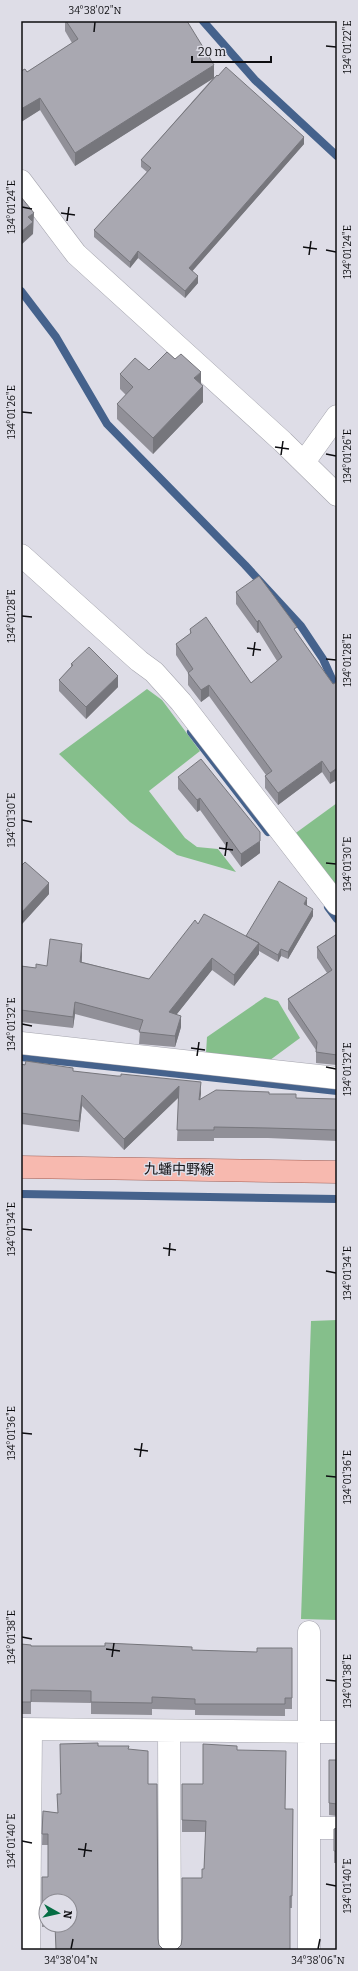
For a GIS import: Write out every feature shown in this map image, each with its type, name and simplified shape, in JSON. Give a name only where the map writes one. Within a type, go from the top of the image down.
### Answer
[{"type":"main road","name":"九蟠中野線","points":[[21,1167],[337,1172]]},
{"type":"street","points":[[21,181],[76,254],[304,462],[337,495]]},
{"type":"street","points":[[304,462],[337,416]]},
{"type":"street","points":[[21,556],[139,661],[154,672],[181,702],[337,904]]},
{"type":"street","points":[[21,1043],[337,1078]]},
{"type":"street","points":[[309,1632],[309,1950]]},
{"type":"street","points":[[29,1950],[26,1730],[337,1732]]},
{"type":"street","points":[[169,1731],[170,1950]]},
{"type":"street","points":[[309,1828],[337,1828]]},
{"type":"green space","points":[[147,689],[162,700],[200,751],[149,791],[185,838],[197,847],[218,849],[236,872],[177,855],[130,822],[59,754]]},
{"type":"green space","points":[[337,803],[337,891],[293,835]]},
{"type":"green space","points":[[265,997],[278,1001],[300,1038],[266,1063],[206,1053],[207,1037]]},
{"type":"green space","points":[[337,1320],[337,1620],[301,1619],[311,1321]]},
{"type":"building","points":[[66,21],[187,21],[214,65],[75,153],[40,98],[21,109],[21,71],[25,69],[27,72],[78,39]]},
{"type":"building","points":[[226,67],[304,137],[189,268],[198,276],[185,291],[138,251],[130,262],[94,230],[151,168],[141,160],[217,75],[218,76]]},
{"type":"building","points":[[21,197],[34,213],[28,217],[33,222],[21,232]]},
{"type":"building","points":[[167,352],[175,359],[181,354],[201,372],[194,378],[203,386],[153,438],[117,404],[133,387],[120,374],[135,358],[149,370]]},
{"type":"building","points":[[259,576],[297,627],[294,629],[333,684],[337,682],[337,768],[330,773],[322,761],[278,793],[265,776],[272,771],[209,685],[201,690],[188,673],[193,669],[176,644],[191,633],[190,629],[206,617],[251,683],[282,657],[259,620],[257,622],[236,592]]},
{"type":"building","points":[[89,647],[118,676],[86,707],[59,680],[73,665],[71,664]]},
{"type":"building","points":[[201,759],[260,832],[260,841],[241,854],[200,798],[197,800],[178,777]]},
{"type":"building","points":[[25,862],[49,883],[22,912],[21,866]]},
{"type":"building","points":[[279,881],[307,898],[304,904],[313,909],[288,952],[281,949],[278,955],[246,936]]},
{"type":"building","points":[[204,914],[259,943],[234,975],[212,958],[169,1012],[181,1016],[175,1036],[139,1032],[143,1020],[75,1002],[73,1017],[21,1010],[21,966],[36,968],[36,964],[47,966],[50,939],[82,944],[80,962],[149,979],[195,920],[198,924]]},
{"type":"building","points":[[337,934],[337,1055],[316,1052],[317,1042],[288,999],[332,970],[317,947]]},
{"type":"building","points":[[26,1061],[73,1068],[73,1071],[117,1076],[121,1076],[121,1074],[201,1082],[199,1100],[216,1090],[269,1092],[269,1094],[296,1094],[296,1098],[337,1099],[337,1130],[214,1127],[214,1130],[177,1130],[179,1086],[124,1139],[82,1095],[79,1121],[21,1113],[21,1064],[25,1065]]},
{"type":"building","points":[[105,1643],[192,1647],[192,1650],[257,1652],[257,1648],[292,1648],[292,1698],[285,1698],[285,1704],[195,1704],[195,1699],[152,1697],[152,1703],[91,1702],[91,1691],[31,1690],[31,1702],[21,1702],[21,1644],[31,1646],[105,1646]]},
{"type":"building","points":[[98,1743],[98,1746],[129,1746],[128,1749],[148,1751],[148,1784],[157,1784],[158,1939],[159,1945],[163,1949],[167,1950],[56,1950],[55,1933],[78,1933],[78,1893],[42,1893],[42,1877],[48,1877],[48,1834],[42,1834],[43,1811],[58,1813],[57,1794],[61,1794],[60,1744]]},
{"type":"building","points":[[203,1744],[237,1746],[237,1750],[286,1751],[285,1809],[293,1809],[290,1950],[173,1950],[177,1949],[181,1945],[182,1939],[182,1878],[202,1878],[202,1869],[204,1869],[206,1821],[182,1820],[182,1784],[203,1784]]},
{"type":"building","points":[[329,1760],[337,1760],[337,1804],[329,1803]]},
{"type":"building","points":[[337,1828],[337,1851],[334,1851],[334,1829]]},
{"type":"waterway","points":[[203,21],[255,80],[337,156]]},
{"type":"waterway","points":[[21,291],[56,337],[107,424],[245,565],[301,626],[323,659],[337,690]]},
{"type":"waterway","points":[[191,732],[268,832]]},
{"type":"waterway","points":[[328,907],[337,919]]},
{"type":"waterway","points":[[21,1057],[337,1091]]},
{"type":"waterway","points":[[21,1194],[337,1199]]}]
